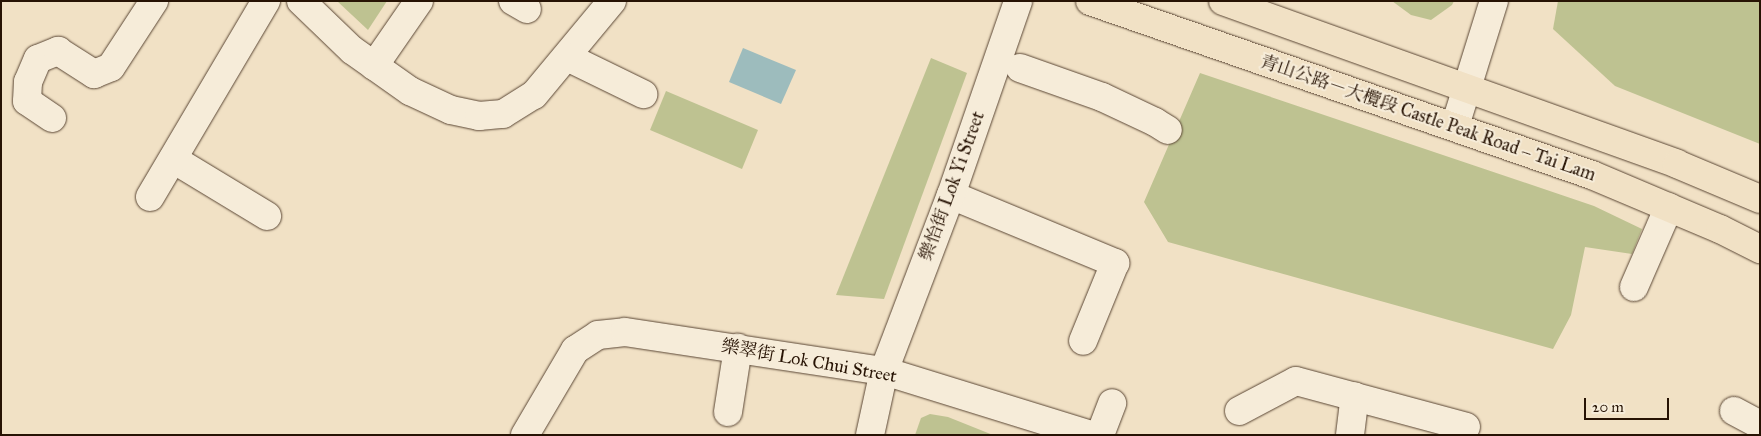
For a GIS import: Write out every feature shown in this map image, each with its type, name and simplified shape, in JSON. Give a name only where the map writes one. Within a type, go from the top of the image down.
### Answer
[{"type":"main road","name":"青山公路－大欖段 Castle Peak Road – Tai Lam","points":[[1090,1],[1592,175],[1669,207],[1760,249]]},
{"type":"main road","points":[[1223,1],[1677,164],[1760,200]]},
{"type":"street","points":[[52,118],[27,102],[28,82],[38,59],[58,51],[94,74],[111,66],[154,1]]},
{"type":"street","points":[[150,197],[266,1]]},
{"type":"street","points":[[301,1],[352,50],[410,91],[451,110],[479,116],[503,114],[534,95],[612,1]]},
{"type":"street","points":[[374,66],[420,1]]},
{"type":"street","name":"樂怡街 Lok Yi Street","points":[[870,435],[884,371],[951,195],[1018,1]]},
{"type":"street","points":[[1455,126],[1494,1]]},
{"type":"street","points":[[567,57],[644,94]]},
{"type":"street","points":[[1020,68],[1102,97],[1156,122],[1168,130]]},
{"type":"street","points":[[172,159],[267,216]]},
{"type":"street","points":[[951,195],[1115,263],[1083,341]]},
{"type":"street","points":[[1634,287],[1669,207]]},
{"type":"street","name":"樂翠街 Lok Chui Street","points":[[525,435],[575,350],[586,341],[612,332],[625,332],[884,371],[1091,435]]},
{"type":"street","points":[[728,412],[738,348]]},
{"type":"street","points":[[1239,411],[1296,381],[1466,426]]},
{"type":"street","points":[[1350,435],[1355,396]]},
{"type":"street","points":[[1100,435],[1112,403]]},
{"type":"street","points":[[1734,411],[1760,425]]},
{"type":"green space","points":[[337,1],[387,1],[368,30]]},
{"type":"green space","points":[[1392,1],[1454,1],[1452,5],[1431,20],[1411,15]]},
{"type":"green space","points":[[1558,1],[1760,1],[1760,144],[1615,86],[1553,29]]},
{"type":"green space","points":[[931,58],[967,73],[884,299],[836,295]]},
{"type":"green space","points":[[1200,73],[1594,206],[1642,229],[1632,254],[1585,247],[1571,315],[1553,349],[1168,242],[1144,202]]},
{"type":"green space","points":[[666,91],[758,130],[742,169],[650,130]]},
{"type":"green space","points":[[930,414],[948,417],[993,435],[915,435],[921,418]]},
{"type":"water","points":[[743,48],[796,70],[781,104],[729,82]]}]
